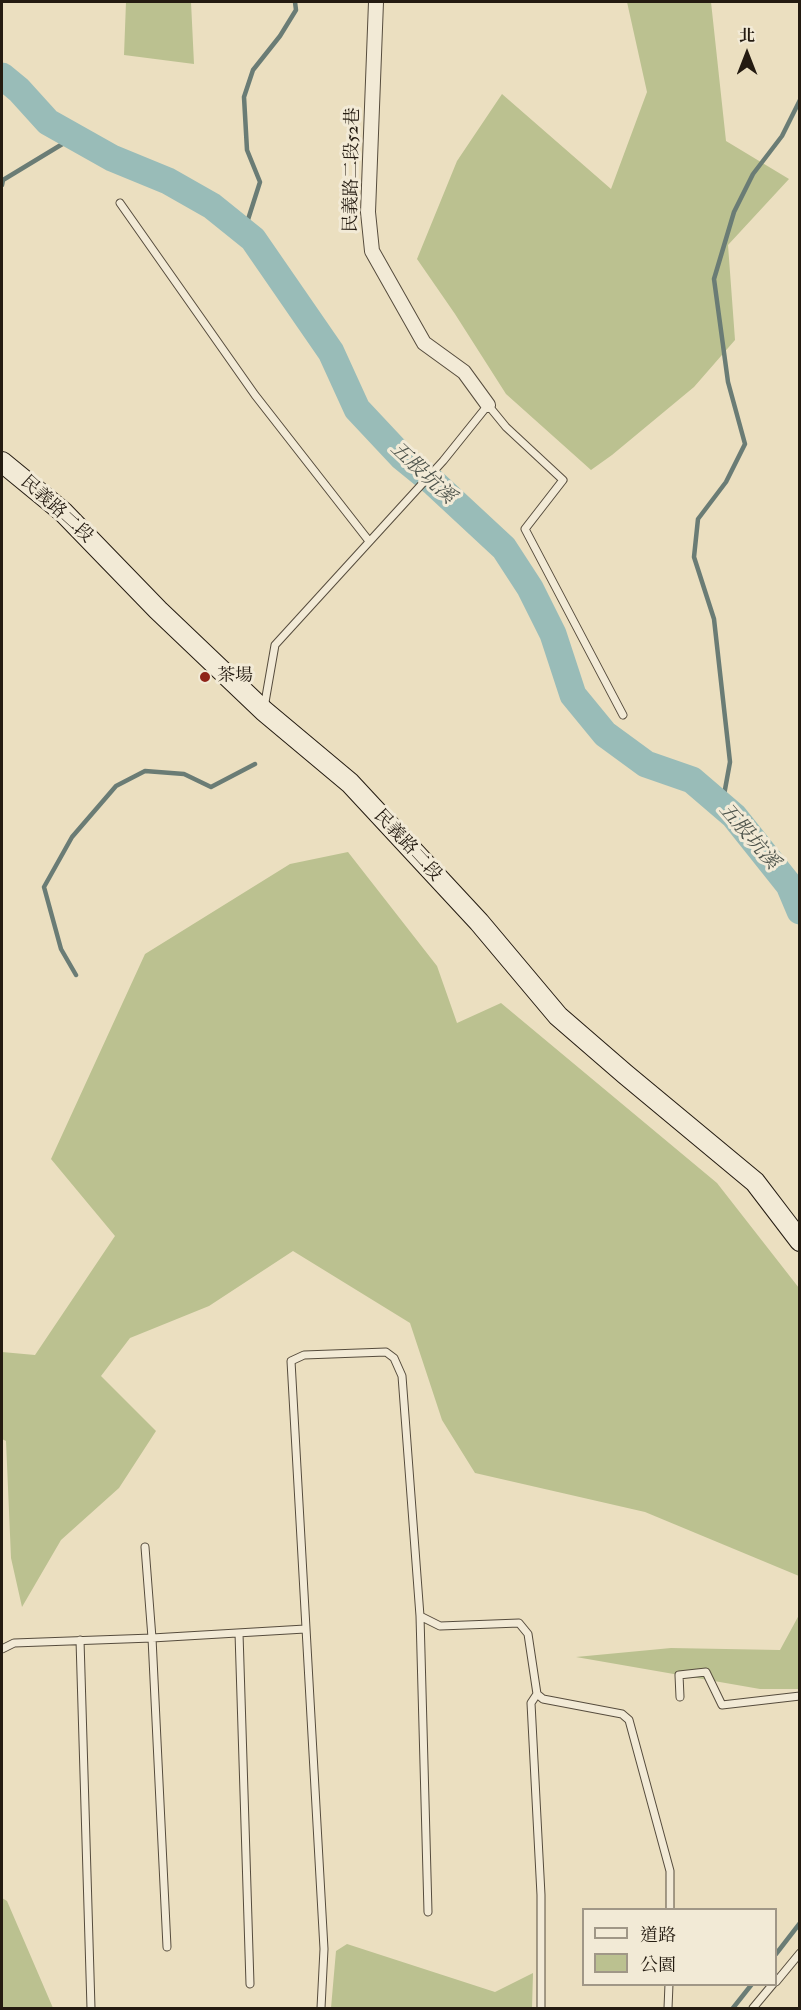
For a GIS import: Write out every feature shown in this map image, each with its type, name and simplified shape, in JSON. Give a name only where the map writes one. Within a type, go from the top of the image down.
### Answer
[{"type":"main road","name":"民義路二段","points":[[2,462],[63,512],[158,610],[264,711],[350,783],[479,922],[558,1016],[755,1182],[800,1241]]},
{"type":"street","name":"民義路二段52巷","points":[[376,2],[368,212],[372,251],[424,343],[464,372],[488,405]]},
{"type":"lane","points":[[120,203],[255,395],[369,541]]},
{"type":"lane","points":[[264,711],[275,645],[442,461],[488,405],[506,427],[564,480],[525,530],[623,715]]},
{"type":"lane","points":[[321,2008],[324,1949],[291,1360],[304,1355],[386,1352],[394,1358],[402,1376],[420,1616],[428,1912]]},
{"type":"lane","points":[[145,1547],[152,1638],[167,1947]]},
{"type":"lane","points":[[420,1616],[440,1626],[519,1623],[528,1635],[537,1694],[543,1699],[622,1714],[629,1720],[670,1872],[670,1908]]},
{"type":"lane","points":[[2,1649],[14,1643],[305,1629]]},
{"type":"lane","points":[[239,1633],[250,1984]]},
{"type":"lane","points":[[80,1640],[91,2008]]},
{"type":"lane","points":[[680,1697],[679,1675],[706,1672],[722,1705],[800,1696]]},
{"type":"lane","points":[[537,1694],[531,1703],[541,1895],[541,2008]]},
{"type":"lane","points":[[777,1980],[800,1953]]},
{"type":"lane","points":[[668,2008],[669,1986]]},
{"type":"lane","points":[[753,2008],[771,1986]]},
{"type":"green space","points":[[126,2],[191,2],[194,64],[124,55]]},
{"type":"green space","points":[[627,2],[711,2],[726,141],[789,179],[728,245],[735,340],[694,387],[591,470],[506,394],[417,259],[457,161],[502,94],[611,189],[647,92]]},
{"type":"green space","points":[[348,852],[437,966],[457,1023],[501,1003],[717,1183],[799,1288],[799,1576],[645,1512],[475,1473],[442,1420],[410,1323],[293,1251],[209,1306],[130,1338],[101,1376],[156,1431],[119,1488],[61,1540],[22,1607],[11,1558],[6,1441],[2,1439],[2,1352],[35,1355],[115,1236],[51,1159],[145,954],[290,864]]},
{"type":"green space","points":[[799,1615],[799,1689],[760,1689],[576,1657],[671,1648],[780,1650]]},
{"type":"green space","points":[[2,1898],[7,1901],[53,2008],[2,2008]]},
{"type":"green space","points":[[347,1944],[495,1992],[533,1973],[532,2008],[331,2008],[336,1951]]},
{"type":"waterway","points":[[244,232],[260,182],[247,150],[244,97],[253,70],[280,36],[296,10],[295,2]]},
{"type":"waterway","name":"五股坑溪","points":[[2,76],[19,90],[48,122],[112,158],[168,181],[212,206],[253,239],[331,352],[357,409],[402,457],[434,483],[504,548],[530,588],[553,634],[573,695],[605,734],[646,764],[692,780],[734,816],[789,885],[800,911]]},
{"type":"waterway","points":[[722,806],[730,762],[714,619],[694,557],[698,519],[726,482],[745,444],[728,382],[714,279],[734,212],[753,174],[782,136],[800,100]]},
{"type":"waterway","points":[[2,185],[3,180],[74,137]]},
{"type":"waterway","points":[[76,975],[61,949],[44,887],[72,837],[116,786],[145,771],[184,774],[211,787],[255,764]]},
{"type":"waterway","points":[[777,1953],[800,1923]]},
{"type":"waterway","points":[[733,2008],[750,1986]]},
{"type":"place","name":"茶場","points":[[205,677]]}]
